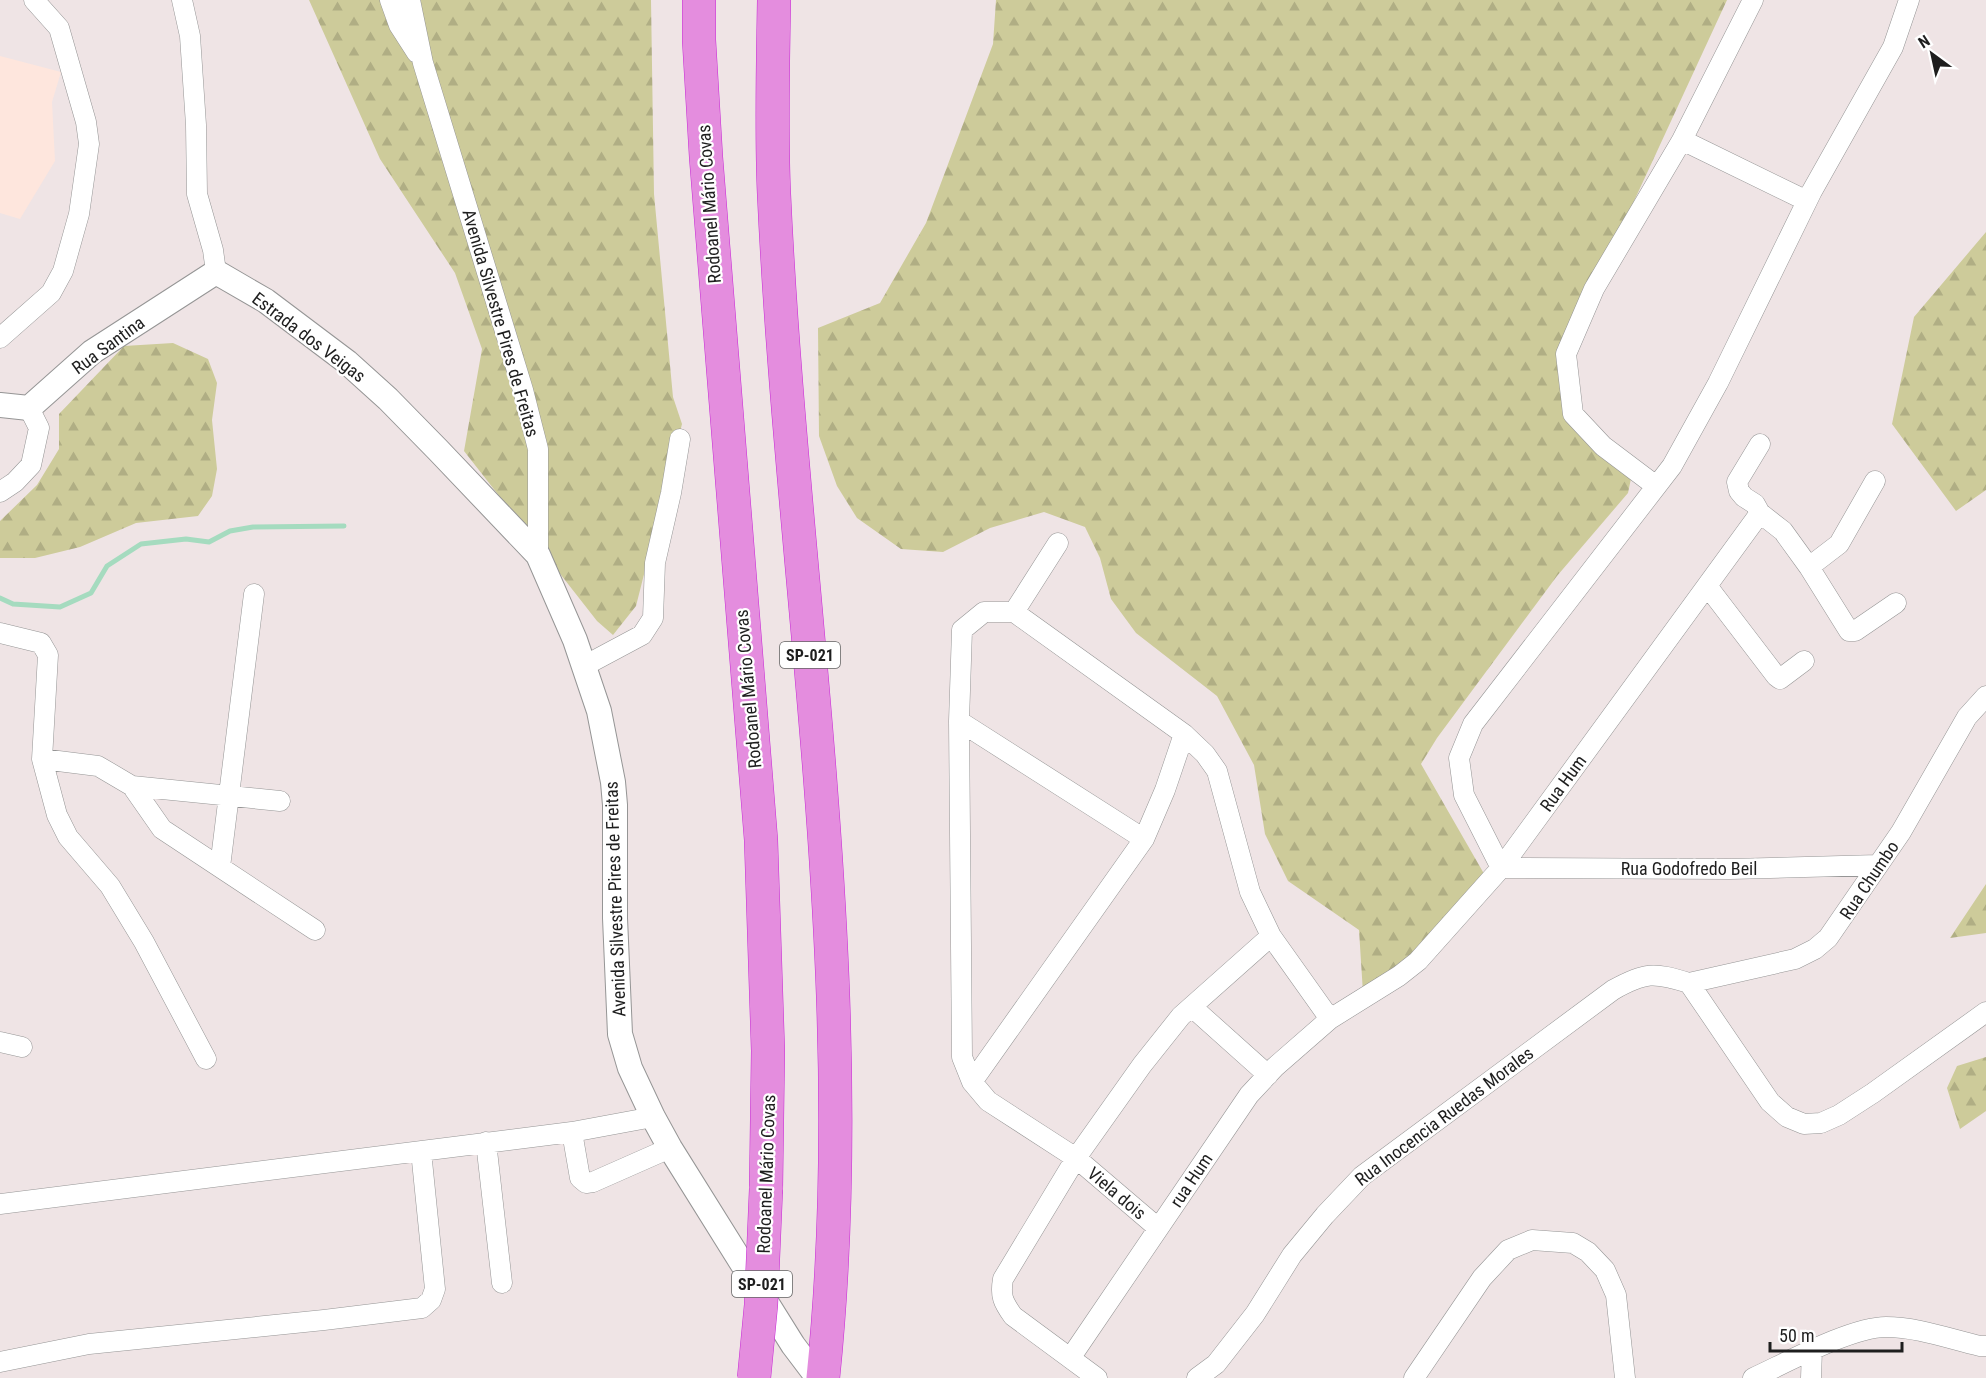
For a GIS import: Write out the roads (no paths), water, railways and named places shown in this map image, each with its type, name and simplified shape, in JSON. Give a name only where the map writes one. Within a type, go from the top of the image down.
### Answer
[{"type":"highway","name":"Rodoanel Mário Covas","points":[[699,0],[706,168],[761,840],[768,1040],[766,1189],[761,1305],[754,1378]]},
{"type":"highway","name":"SP-021","points":[[774,0],[772,94],[780,297],[825,832],[836,1074],[835,1203],[830,1311],[823,1378]]},
{"type":"street","points":[[0,338],[51,293],[63,271],[79,214],[89,144],[86,122],[59,28],[34,0]]},
{"type":"street","points":[[182,0],[192,58],[196,125],[196,194],[213,250],[216,272]]},
{"type":"street","points":[[390,0],[399,25],[423,63]]},
{"type":"street","name":"Avenida Silvestre Pires de Freitas","points":[[410,0],[423,63],[523,390],[538,449],[538,555],[584,666],[598,711],[613,782],[620,1034],[630,1068],[670,1148],[793,1345],[818,1378]]},
{"type":"street","points":[[1656,486],[1603,446],[1573,414],[1566,354],[1594,289],[1682,140],[1753,0]]},
{"type":"street","points":[[1501,868],[1464,795],[1459,758],[1473,724],[1672,466],[1718,383],[1807,201],[1893,47],[1909,0]]},
{"type":"street","points":[[1682,140],[1807,201]]},
{"type":"street","name":"Rua Santina","points":[[28,408],[92,352],[216,272]]},
{"type":"street","name":"Estrada dos Veigas","points":[[216,272],[266,300],[347,362],[397,408],[538,555]]},
{"type":"street","points":[[0,405],[28,408],[39,428],[31,465],[15,482],[0,492]]},
{"type":"street","points":[[584,666],[642,635],[653,618],[655,563],[671,493],[680,439]]},
{"type":"street","points":[[1760,444],[1737,482],[1739,491],[1755,504],[1760,513],[1783,531],[1809,567],[1848,631],[1855,631],[1896,603]]},
{"type":"street","points":[[1809,567],[1839,544],[1875,481]]},
{"type":"street","name":"Rua Hum","points":[[1330,1019],[1399,976],[1418,961],[1501,868],[1760,513]]},
{"type":"street","points":[[1014,612],[1058,543]]},
{"type":"street","points":[[1708,587],[1776,676],[1780,679],[1804,661]]},
{"type":"street","points":[[220,867],[254,594]]},
{"type":"street","points":[[972,1082],[962,1057],[959,722],[962,630],[984,612],[1014,612],[1184,734],[1205,754],[1217,771],[1250,892],[1271,936],[1330,1019]]},
{"type":"street","points":[[0,633],[41,643],[48,655],[42,759],[57,815],[68,837],[110,886],[144,942],[206,1059]]},
{"type":"street","name":"Rua Chumbo","points":[[1689,983],[1795,958],[1815,949],[1828,938],[1901,832],[1966,717],[1986,696]]},
{"type":"street","points":[[959,722],[1144,839]]},
{"type":"street","points":[[972,1082],[1144,839],[1165,790],[1184,734]]},
{"type":"street","points":[[42,759],[98,766],[132,786],[280,801]]},
{"type":"street","points":[[132,786],[162,829],[315,930]]},
{"type":"street","name":"Rua Godofredo Beil","points":[[1501,868],[1730,869],[1878,865]]},
{"type":"street","points":[[1097,1378],[1013,1316],[1000,1292],[1003,1278],[1077,1158],[1142,1065],[1181,1016],[1271,936]]},
{"type":"street","name":"Rua Inocencia Ruedas Morales","points":[[1197,1378],[1216,1364],[1255,1314],[1292,1255],[1325,1215],[1369,1170],[1613,990],[1632,979],[1649,975],[1666,976],[1689,983]]},
{"type":"street","points":[[1689,983],[1770,1102],[1787,1117],[1804,1124],[1821,1123],[1839,1115],[1986,1012]]},
{"type":"street","points":[[1192,1007],[1268,1075]]},
{"type":"street","name":"rua Hum","points":[[1071,1357],[1249,1095],[1330,1019]]},
{"type":"street","points":[[0,1042],[22,1047]]},
{"type":"street","name":"Viela dois","points":[[972,1082],[988,1101],[1077,1158],[1158,1228]]},
{"type":"street","points":[[0,1204],[572,1132],[653,1117]]},
{"type":"street","points":[[572,1132],[580,1178],[586,1183],[670,1148]]},
{"type":"street","points":[[486,1142],[502,1283]]},
{"type":"street","points":[[0,1362],[89,1344],[422,1308],[431,1300],[435,1289],[421,1151]]},
{"type":"street","points":[[1414,1378],[1482,1278],[1508,1250],[1532,1240],[1574,1243],[1588,1252],[1605,1270],[1616,1294],[1625,1378]]},
{"type":"street","points":[[1753,1378],[1812,1350],[1854,1334],[1883,1327],[1903,1328],[1986,1346]]},
{"type":"street","points":[[1811,1378],[1812,1350]]},
{"type":"waterway","points":[[0,598],[13,604],[60,607],[91,593],[107,566],[141,544],[186,539],[209,542],[230,531],[253,527],[344,526]]}]
